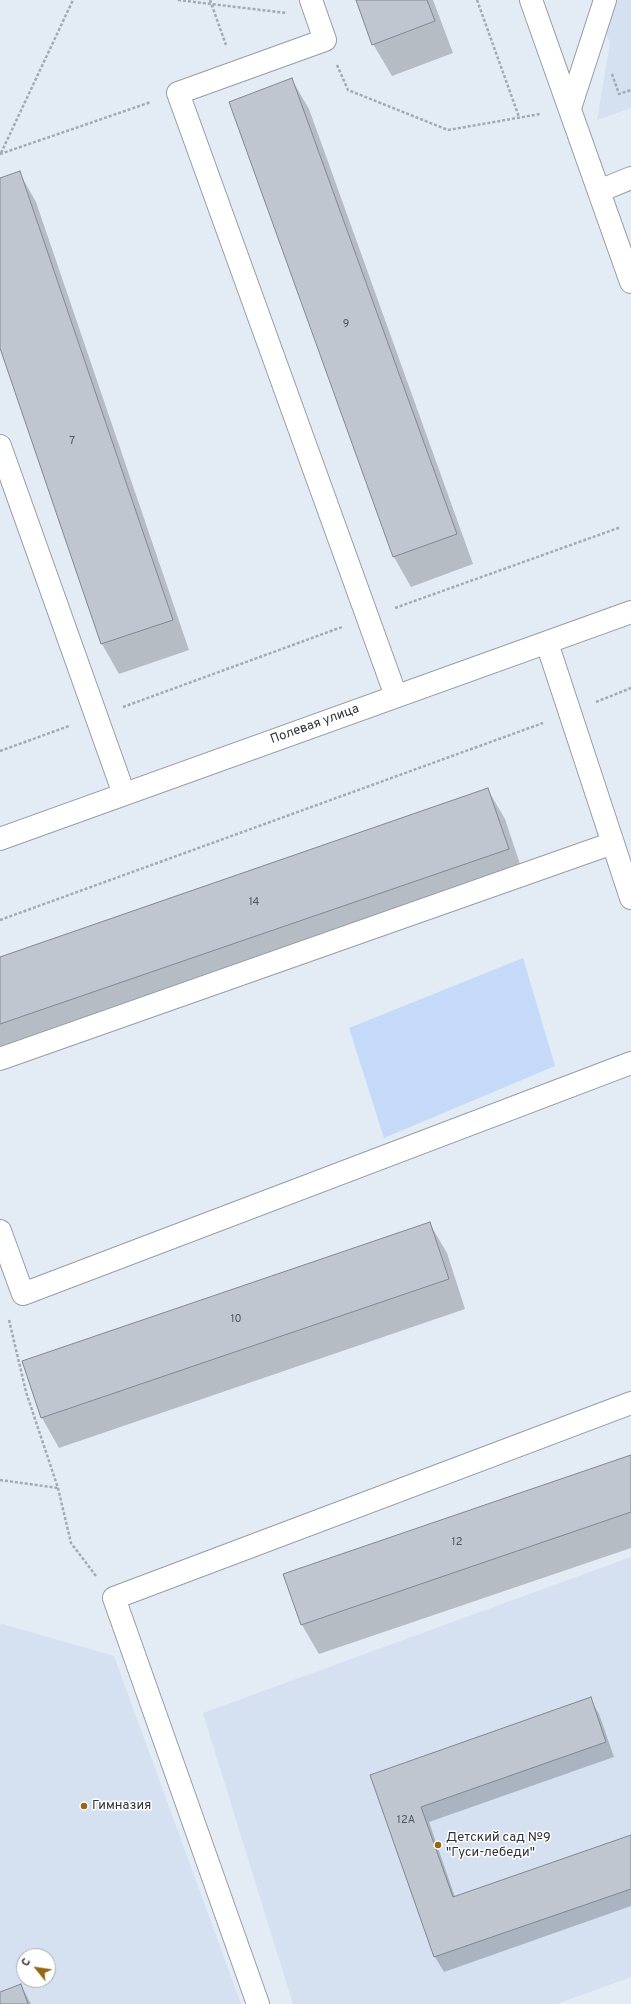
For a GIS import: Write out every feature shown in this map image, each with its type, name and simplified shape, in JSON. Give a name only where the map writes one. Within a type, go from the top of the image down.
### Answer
[{"type":"street","points":[[311,0],[325,40],[178,93],[396,696]]},
{"type":"street","points":[[531,0],[631,282]]},
{"type":"street","points":[[570,108],[605,0]]},
{"type":"street","points":[[599,191],[631,178]]},
{"type":"street","points":[[0,446],[124,794]]},
{"type":"street","name":"Полевая улица","points":[[0,839],[631,612]]},
{"type":"street","points":[[547,643],[631,898]]},
{"type":"street","points":[[0,1059],[613,843]]},
{"type":"street","points":[[0,1231],[23,1294],[631,1062]]},
{"type":"street","points":[[258,2004],[114,1598],[631,1404]]},
{"type":"path","points":[[1,153],[73,0]]},
{"type":"path","points":[[178,0],[293,14]]},
{"type":"path","points":[[210,0],[236,72]]},
{"type":"path","points":[[477,0],[519,117]]},
{"type":"path","points":[[325,40],[348,90],[448,130],[570,108]]},
{"type":"path","points":[[619,94],[631,90]]},
{"type":"path","points":[[1,153],[178,93]]},
{"type":"path","points":[[0,751],[621,527]]},
{"type":"path","points":[[0,920],[570,712],[631,688]]},
{"type":"path","points":[[23,1294],[8,1313],[26,1392],[58,1488],[71,1543],[114,1598]]},
{"type":"path","points":[[0,1480],[58,1488]]},
{"type":"shaded area","points":[[594,0],[631,0],[631,108],[597,120],[610,43]]},
{"type":"shaded area","points":[[523,958],[555,1066],[384,1138],[349,1028]]},
{"type":"shaded area","name":"Детский сад №9 \"Гуси-лебеди\"","points":[[631,1557],[631,1977],[557,2004],[293,2004],[203,1713]]},
{"type":"shaded area","name":"Гимназия","points":[[2,1624],[114,1656],[241,2004],[0,2004],[0,1625]]},
{"type":"building","points":[[356,0],[427,0],[435,21],[372,45]]},
{"type":"building","points":[[292,78],[457,534],[393,557],[229,102]]},
{"type":"building","points":[[20,171],[173,620],[101,644],[0,348],[0,178]]},
{"type":"building","points":[[488,788],[509,849],[0,1024],[0,957]]},
{"type":"building","points":[[430,1222],[449,1279],[41,1418],[22,1361]]},
{"type":"building","points":[[631,1455],[631,1512],[301,1625],[283,1574]]},
{"type":"building","points":[[591,1697],[606,1742],[421,1807],[453,1897],[631,1835],[631,1889],[434,1957],[370,1775]]},
{"type":"building","points":[[16,1986],[16,1988],[22,1988],[28,2004],[0,2004],[0,1992]]},
{"type":"place","name":"Гимназия","points":[[84,1806]]},
{"type":"place","name":"Детский сад №9 \"Гуси-лебеди\"","points":[[438,1845]]}]
